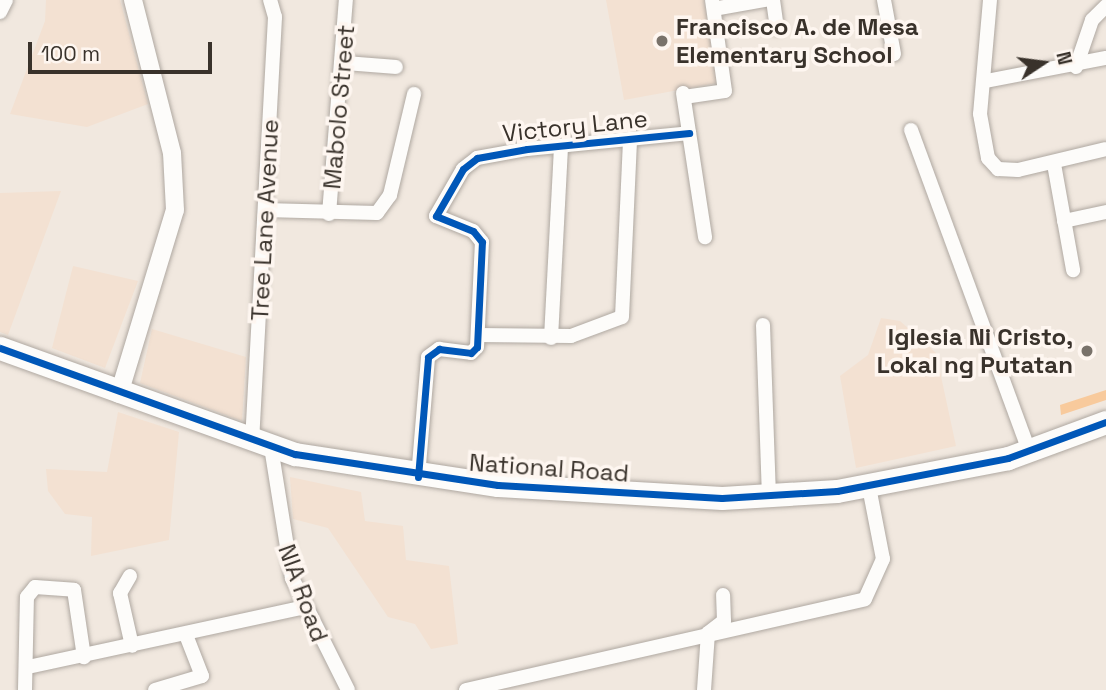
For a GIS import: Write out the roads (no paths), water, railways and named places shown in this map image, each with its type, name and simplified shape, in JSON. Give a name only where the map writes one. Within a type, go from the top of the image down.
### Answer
[{"type":"highway","name":"National Road","points":[[0,348],[119,394],[262,444],[418,477],[769,497],[869,487],[1029,450],[1106,422]]},
{"type":"street","points":[[119,394],[175,210],[172,153],[133,0]]},
{"type":"street","name":"Tree Lane Avenue","points":[[262,444],[265,210],[275,17],[270,0]]},
{"type":"street","name":"Mabolo Street","points":[[329,214],[346,63],[346,0]]},
{"type":"street","points":[[705,237],[683,95],[725,90],[716,4],[765,0]]},
{"type":"street","points":[[773,0],[777,28]]},
{"type":"street","points":[[884,0],[894,54]]},
{"type":"street","points":[[990,0],[986,81],[980,114],[988,158],[998,169],[1054,164],[1106,149]]},
{"type":"street","points":[[1076,67],[1092,20],[1106,6]]},
{"type":"street","points":[[986,81],[1076,67],[1106,58]]},
{"type":"street","points":[[346,63],[396,67]]},
{"type":"street","points":[[265,210],[371,215],[387,203],[414,94]]},
{"type":"street","points":[[911,130],[1029,450]]},
{"type":"street","name":"Victory Lane","points":[[478,335],[482,242],[473,230],[439,220],[438,205],[477,158],[561,146],[690,133]]},
{"type":"street","points":[[418,477],[428,357],[439,349],[474,353],[478,335],[551,338],[590,331],[625,311],[630,139]]},
{"type":"street","points":[[551,338],[561,146]]},
{"type":"street","points":[[1054,164],[1073,270]]},
{"type":"street","points":[[1064,221],[1106,212]]},
{"type":"street","points":[[763,325],[769,497]]},
{"type":"street","name":"NIA Road","points":[[262,444],[284,552],[304,607],[348,690]]},
{"type":"street","points":[[466,690],[865,599],[883,559],[869,487]]},
{"type":"street","points":[[130,576],[121,593],[132,646]]},
{"type":"street","points":[[25,690],[28,667],[27,597],[40,586],[74,590],[84,657]]},
{"type":"street","points":[[704,690],[708,634],[724,621],[723,596]]},
{"type":"street","points":[[28,667],[186,635],[304,607]]},
{"type":"street","points":[[155,690],[202,676],[186,635]]},
{"type":"place","name":"Francisco A. de Mesa Elementary School","points":[[662,41]]},
{"type":"place","name":"Iglesia Ni Cristo, Lokal ng Putatan","points":[[1087,351]]}]
